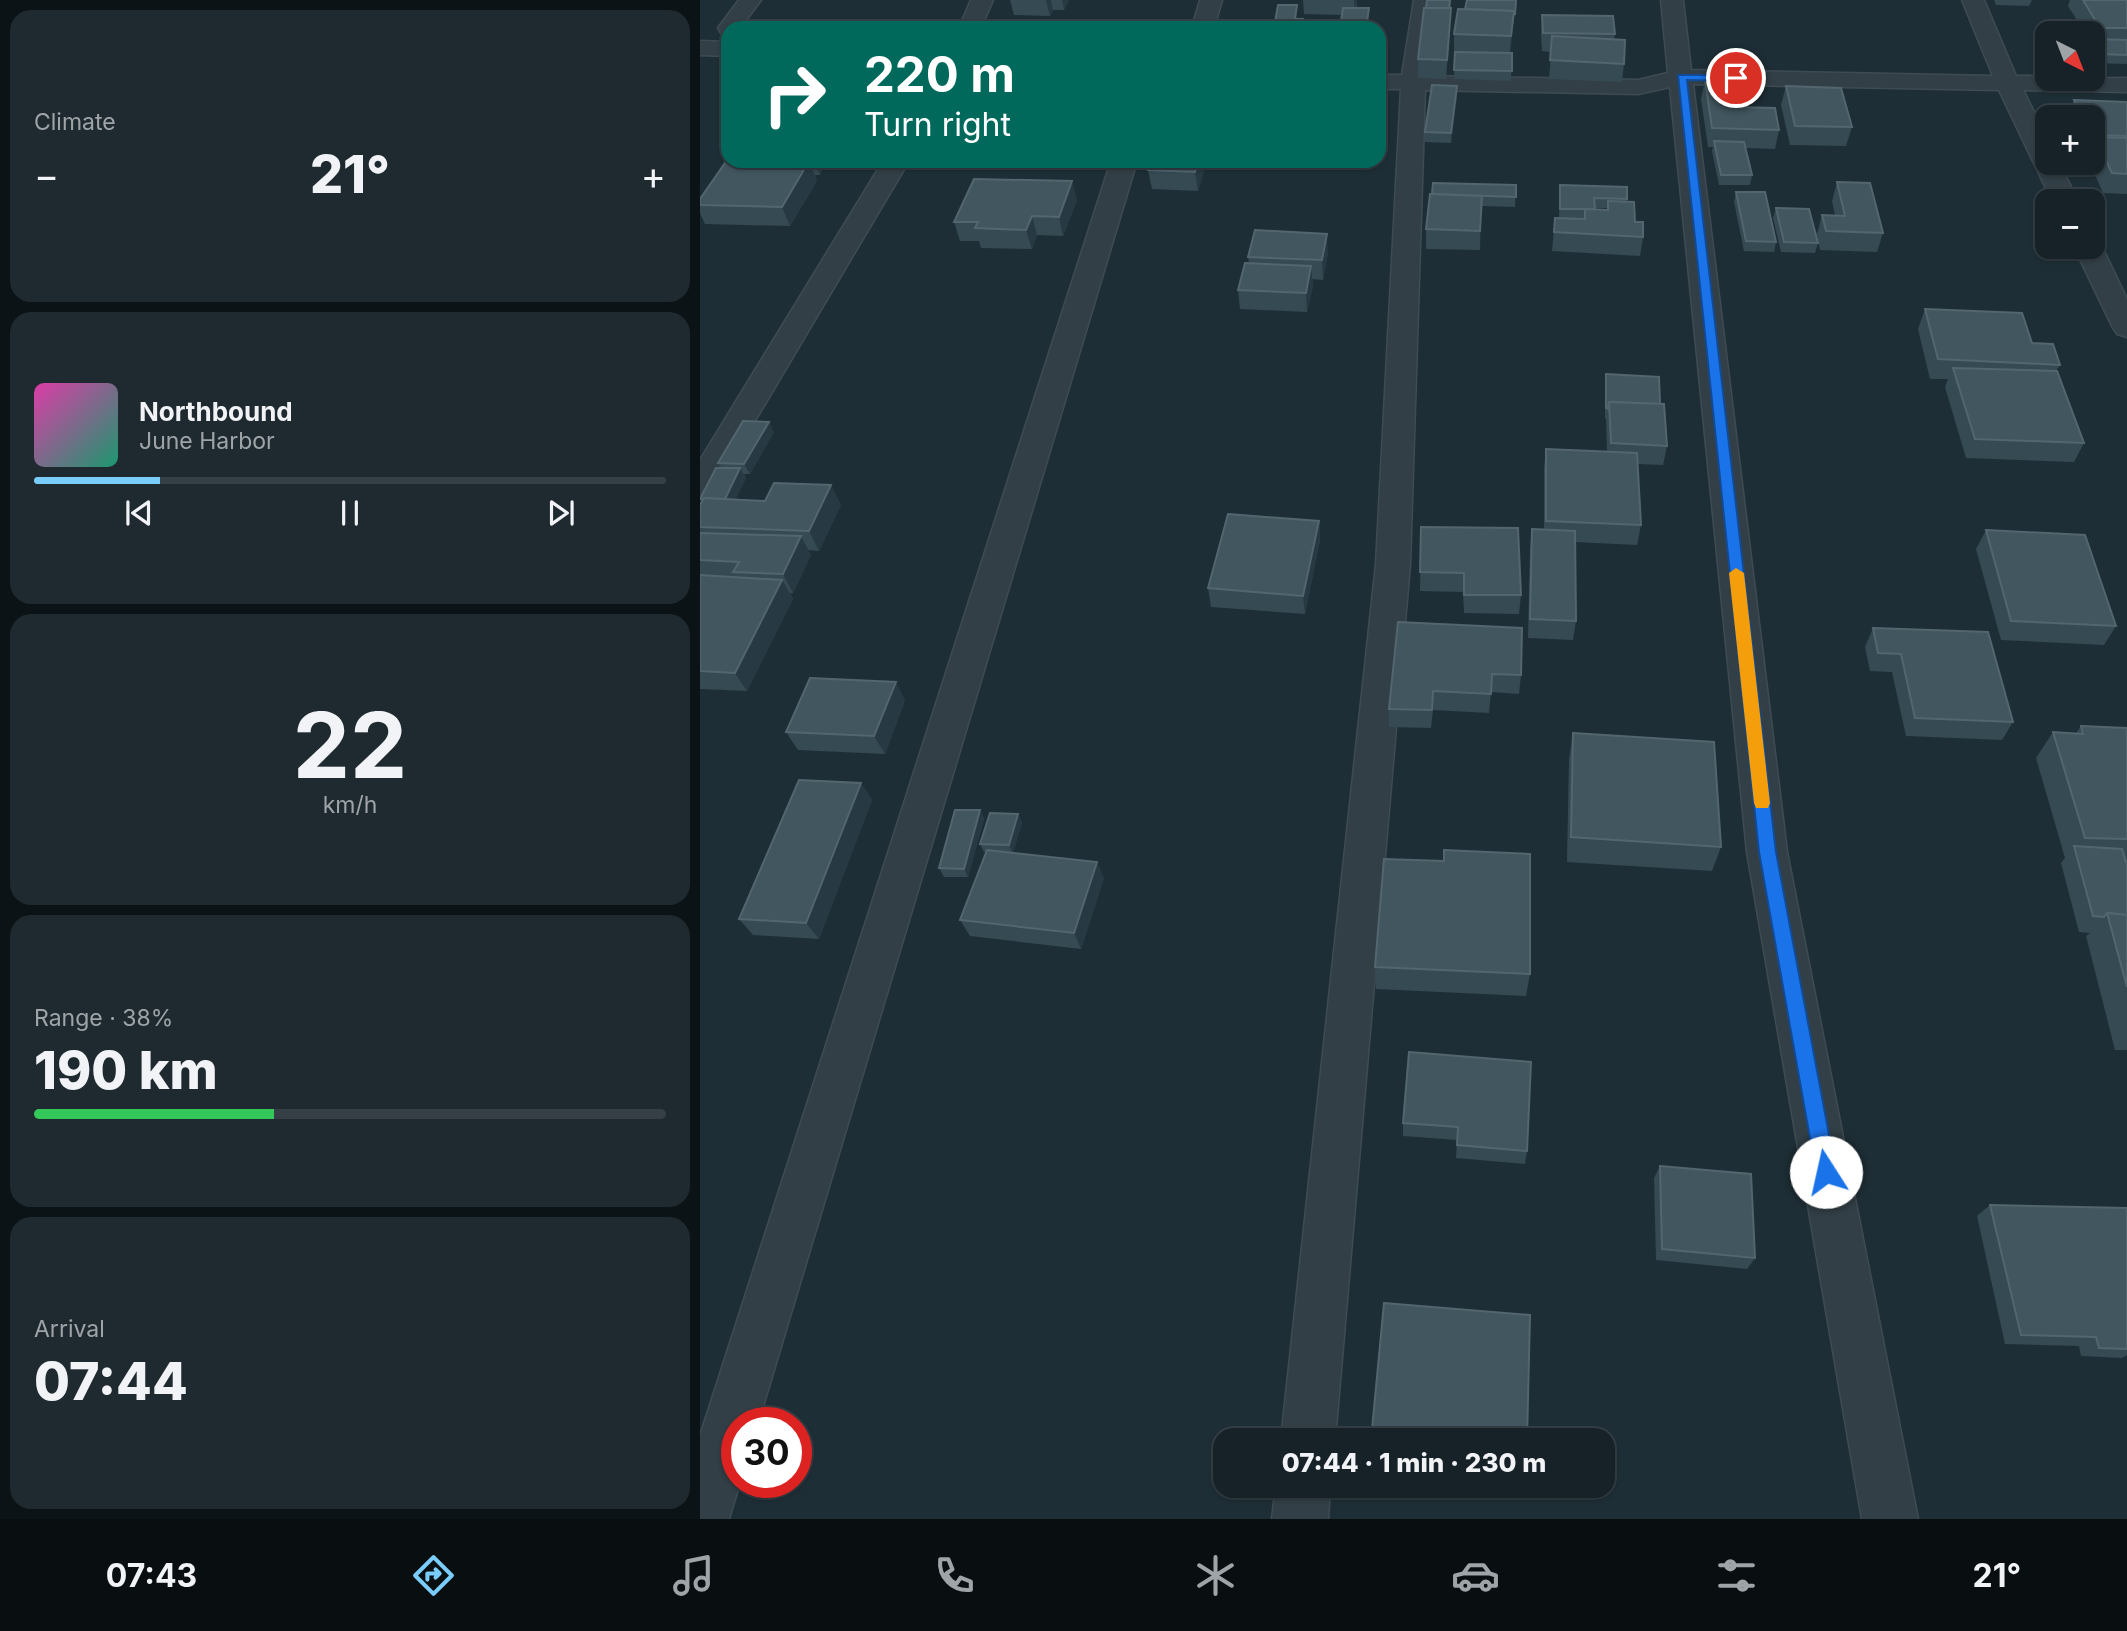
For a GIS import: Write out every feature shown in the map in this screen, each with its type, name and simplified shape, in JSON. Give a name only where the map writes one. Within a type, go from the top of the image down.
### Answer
[{"type":"street","points":[[735,21],[750,0]]},
{"type":"street","points":[[973,21],[982,0]]},
{"type":"street","points":[[1205,21],[1211,0]]},
{"type":"street","points":[[1309,1428],[1393,564],[1396,83],[1425,0]]},
{"type":"street","points":[[1672,0],[1767,852],[1890,1519]]},
{"type":"street","points":[[1973,0],[2007,82],[2059,189]]},
{"type":"street","points":[[1396,83],[1638,87],[1682,77],[2127,85]]},
{"type":"street","points":[[700,487],[892,168]]},
{"type":"street","points":[[701,1519],[1122,168]]},
{"type":"street","points":[[2094,259],[2127,328]]},
{"type":"street","points":[[1300,1519],[1302,1498]]},
{"type":"building","points":[[1427,0],[1450,0],[1449,8],[1426,8]]},
{"type":"building","points":[[1467,0],[1516,0],[1515,15],[1514,11],[1465,9]]},
{"type":"building","points":[[2083,0],[2127,0],[2127,28],[2105,28],[2105,21],[2096,21]]},
{"type":"building","points":[[1278,5],[1297,5],[1295,19],[1303,19],[1303,21],[1275,21]]},
{"type":"building","points":[[1343,8],[1369,8],[1367,21],[1341,21]]},
{"type":"building","points":[[1424,8],[1451,8],[1447,60],[1418,59]]},
{"type":"building","points":[[1458,9],[1514,11],[1511,36],[1454,34]]},
{"type":"building","points":[[1542,15],[1613,16],[1615,34],[1543,33]]},
{"type":"building","points":[[1552,36],[1625,40],[1624,64],[1550,60]]},
{"type":"building","points":[[2105,39],[2127,40],[2127,55],[2105,54]]},
{"type":"building","points":[[1455,52],[1512,53],[1512,71],[1454,70]]},
{"type":"building","points":[[1705,80],[1730,81],[1735,107],[1775,108],[1779,130],[1712,128]]},
{"type":"building","points":[[1432,85],[1457,86],[1451,133],[1425,132]]},
{"type":"building","points":[[1786,86],[1841,88],[1852,127],[1795,126]]},
{"type":"building","points":[[2074,100],[2127,102],[2127,136],[2105,135],[2105,105],[2076,105]]},
{"type":"building","points":[[2105,137],[2127,138],[2127,174],[2112,173],[2105,158]]},
{"type":"building","points":[[1714,141],[1744,142],[1752,175],[1721,175]]},
{"type":"building","points":[[721,168],[805,168],[782,207],[700,205],[700,199]]},
{"type":"building","points":[[1149,168],[1196,168],[1195,172],[1148,170]]},
{"type":"building","points":[[974,179],[1072,181],[1059,217],[1032,216],[1026,230],[975,228],[978,222],[954,222]]},
{"type":"building","points":[[1837,182],[1870,183],[1883,233],[1826,231],[1822,215],[1845,216]]},
{"type":"building","points":[[1433,183],[1516,185],[1516,197],[1432,194]]},
{"type":"building","points":[[1560,185],[1627,187],[1627,199],[1594,198],[1595,209],[1560,209]]},
{"type":"building","points":[[1736,192],[1765,192],[1776,242],[1746,241]]},
{"type":"building","points":[[1430,194],[1482,196],[1480,231],[1426,229]]},
{"type":"building","points":[[1608,201],[1634,202],[1635,222],[1643,222],[1643,237],[1554,232],[1555,218],[1585,219],[1585,209],[1608,210]]},
{"type":"building","points":[[1776,208],[1809,209],[1818,243],[1784,242]]},
{"type":"building","points":[[1255,230],[1327,234],[1322,260],[1248,257]]},
{"type":"building","points":[[1245,263],[1311,266],[1306,293],[1238,290]]},
{"type":"building","points":[[1925,309],[2022,313],[2032,343],[2053,344],[2060,365],[1938,359]]},
{"type":"building","points":[[1953,368],[2057,371],[2084,443],[1975,439]]},
{"type":"building","points":[[1606,374],[1659,377],[1660,404],[1609,402],[1608,409],[1606,408]]},
{"type":"building","points":[[1609,402],[1664,404],[1667,446],[1611,443]]},
{"type":"building","points":[[743,421],[769,422],[744,464],[718,463]]},
{"type":"building","points":[[1546,449],[1637,453],[1641,525],[1546,521]]},
{"type":"building","points":[[716,468],[740,468],[725,499],[700,499]]},
{"type":"building","points":[[774,483],[831,485],[809,531],[700,527],[700,505],[704,498],[765,501]]},
{"type":"building","points":[[1228,514],[1319,521],[1303,596],[1208,588]]},
{"type":"building","points":[[1421,527],[1518,528],[1521,595],[1464,595],[1464,573],[1420,572]]},
{"type":"building","points":[[1532,529],[1575,531],[1576,621],[1530,619]]},
{"type":"building","points":[[1986,530],[2085,535],[2116,626],[2011,621]]},
{"type":"building","points":[[700,533],[801,536],[783,574],[733,572],[739,562],[700,560]]},
{"type":"building","points":[[700,575],[782,580],[735,673],[700,671]]},
{"type":"building","points":[[1398,622],[1522,628],[1521,675],[1492,674],[1491,694],[1433,691],[1432,710],[1389,709]]},
{"type":"building","points":[[1873,628],[1988,632],[2013,722],[1915,718],[1901,654],[1878,653]]},
{"type":"building","points":[[810,678],[896,682],[874,736],[786,732]]},
{"type":"building","points":[[2081,726],[2127,728],[2127,839],[2085,838],[2053,732],[2083,734]]},
{"type":"building","points":[[1573,733],[1714,742],[1721,847],[1571,837]]},
{"type":"building","points":[[799,780],[861,783],[806,923],[739,919]]},
{"type":"building","points":[[955,810],[980,810],[964,869],[939,868]]},
{"type":"building","points":[[990,813],[1018,814],[1009,845],[980,844]]},
{"type":"building","points":[[2074,846],[2122,849],[2127,862],[2127,915],[2107,913],[2104,917],[2093,916]]},
{"type":"building","points":[[987,850],[1097,862],[1074,933],[960,920]]},
{"type":"building","points":[[1444,850],[1530,854],[1530,974],[1375,967],[1384,859],[1444,861]]},
{"type":"building","points":[[2107,913],[2127,915],[2127,987]]},
{"type":"building","points":[[1409,1052],[1531,1062],[1527,1151],[1457,1145],[1458,1127],[1403,1123]]},
{"type":"building","points":[[1660,1166],[1751,1174],[1755,1258],[1662,1249]]},
{"type":"building","points":[[1990,1205],[2127,1208],[2127,1349],[2099,1348],[2096,1337],[2021,1335]]},
{"type":"building","points":[[1384,1303],[1530,1315],[1527,1428],[1372,1428]]},
{"type":"slow traffic","points":[[1736,573],[1762,803]]},
{"type":"route","points":[[1736,78],[1682,77],[1767,852],[1826,1172]]}]
